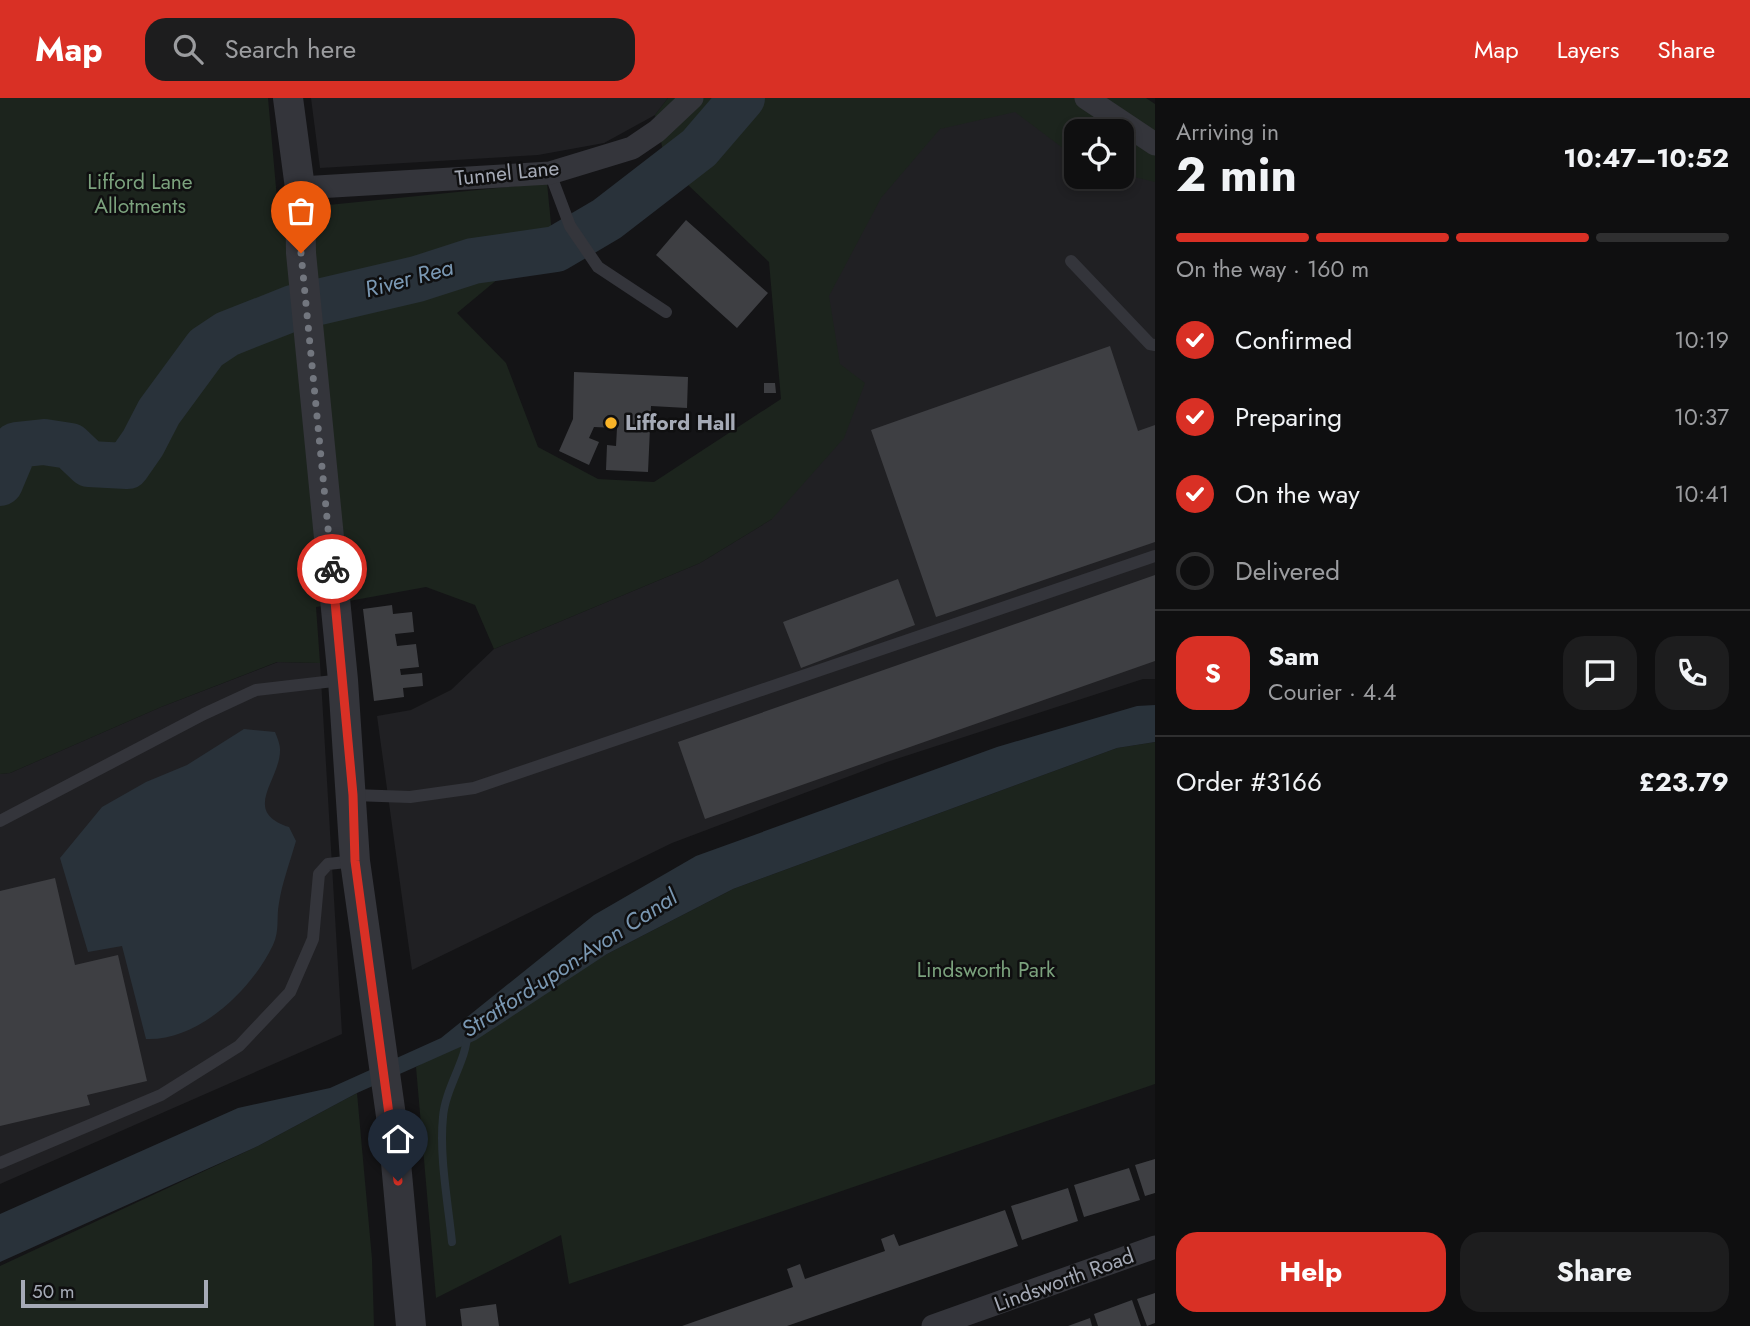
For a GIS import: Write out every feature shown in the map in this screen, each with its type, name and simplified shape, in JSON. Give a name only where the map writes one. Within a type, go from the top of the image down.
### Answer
[{"type":"street","points":[[288,98],[300,188],[301,253],[343,680],[353,795],[355,861],[393,1130],[411,1326]]},
{"type":"street","name":"Tunnel Lane","points":[[300,188],[550,173],[632,148],[657,131],[692,98]]},
{"type":"street","points":[[1086,98],[1155,144]]},
{"type":"street","name":"Lindsworth Road","points":[[933,1326],[1155,1247]]},
{"type":"lane","points":[[550,173],[570,226],[598,267],[666,312]]},
{"type":"lane","points":[[1071,261],[1150,344],[1155,345]]},
{"type":"lane","points":[[353,795],[410,797],[474,788],[1155,556]]},
{"type":"lane","points":[[0,821],[204,714],[256,690],[343,680]]},
{"type":"lane","points":[[0,1163],[161,1095],[239,1046],[290,992],[313,939],[319,874],[328,864],[355,861]]},
{"type":"shaded area","points":[[311,98],[668,98],[655,115],[604,143],[538,155],[320,168]]},
{"type":"shaded area","points":[[812,98],[1027,98],[1064,123],[1064,189],[1134,189],[1134,165],[1155,178],[1155,679],[1143,679],[887,762],[672,843],[412,970],[377,716],[411,710],[451,690],[494,649],[700,563],[772,519]]},
{"type":"shaded area","points":[[278,662],[320,663],[342,1034],[0,1184],[0,774],[10,773],[161,707]]},
{"type":"green space","name":"Lifford Lane Allotments","points":[[0,98],[268,98],[278,210],[547,183],[552,234],[457,313],[506,363],[538,447],[598,479],[654,482],[781,399],[769,262],[666,164],[655,115],[668,98],[1146,98],[1155,104],[1155,182],[1134,177],[1134,119],[1064,119],[1064,149],[1015,112],[940,129],[881,198],[829,296],[840,364],[865,383],[844,438],[772,519],[700,563],[494,649],[475,605],[426,587],[316,607],[320,663],[277,662],[161,707],[10,773],[0,774]]},
{"type":"green space","name":"Lindsworth Park","points":[[1155,742],[1155,1084],[569,1284],[561,1235],[436,1298],[416,1067],[607,954],[733,889],[1117,748]]},
{"type":"green space","points":[[357,1093],[372,1259],[374,1326],[0,1326],[0,1266],[258,1146]]},
{"type":"water","name":"Stratford-upon-Avon Canal","points":[[1155,705],[1155,742],[1117,748],[733,889],[607,954],[476,1040],[357,1093],[258,1146],[0,1262],[0,1214],[238,1108],[330,1088],[441,1038],[594,915],[696,856],[997,747],[1137,706]]},
{"type":"water","points":[[244,729],[275,732],[280,747],[279,761],[265,803],[267,812],[275,820],[289,827],[296,841],[280,895],[275,940],[251,979],[221,1010],[185,1032],[146,1039],[122,946],[88,952],[60,858],[102,807],[146,782],[187,765]]},
{"type":"building","points":[[686,220],[768,293],[737,328],[656,255]]},
{"type":"building","points":[[1110,346],[1138,431],[1155,425],[1155,542],[936,617],[871,430]]},
{"type":"building","name":"Lifford Hall","points":[[574,372],[688,377],[687,408],[651,406],[648,472],[606,470],[607,445],[616,446],[617,428],[594,427],[589,438],[599,442],[589,465],[559,451],[573,419]]},
{"type":"building","points":[[764,383],[775,383],[776,393],[764,393]]},
{"type":"building","points":[[1155,575],[1155,661],[705,819],[678,742]]},
{"type":"building","points":[[898,579],[915,625],[801,668],[783,622]]},
{"type":"building","points":[[392,605],[393,614],[412,612],[414,632],[395,634],[397,646],[416,644],[419,667],[400,669],[401,675],[422,673],[423,686],[403,688],[404,697],[374,701],[363,609]]},
{"type":"building","points":[[55,878],[75,965],[118,955],[147,1081],[87,1095],[90,1105],[0,1126],[0,891]]},
{"type":"building","points":[[1155,1159],[1155,1193],[1145,1196],[1135,1165]]},
{"type":"building","points":[[1129,1168],[1140,1200],[1084,1217],[1074,1185]]},
{"type":"building","points":[[1068,1188],[1078,1221],[1022,1240],[1011,1206]]},
{"type":"building","points":[[1005,1210],[1018,1246],[787,1326],[682,1326],[793,1287],[787,1269],[800,1264],[805,1279],[885,1251],[881,1239],[894,1234],[899,1246]]},
{"type":"building","points":[[1155,1293],[1155,1323],[1147,1326],[1137,1299]]},
{"type":"building","points":[[1132,1300],[1141,1326],[1098,1326],[1094,1314]]},
{"type":"building","points":[[496,1304],[499,1326],[462,1326],[460,1309]]},
{"type":"building","points":[[1090,1318],[1092,1326],[1068,1326]]},
{"type":"waterway","name":"River Rea","points":[[0,483],[16,445],[44,442],[70,446],[89,464],[127,466],[159,412],[206,348],[227,334],[293,308],[417,279],[473,261],[556,249],[607,219],[699,148],[742,98]]},
{"type":"waterway","name":"Stratford-upon-Avon Canal","points":[[452,1242],[443,1163],[443,1117],[464,1054],[467,1035]]},
{"type":"way so far","points":[[301,253],[332,569]]},
{"type":"place","name":"Lifford Hall","points":[[611,423]]},
{"type":"route","points":[[332,569],[353,795],[355,861],[398,1181]]}]
